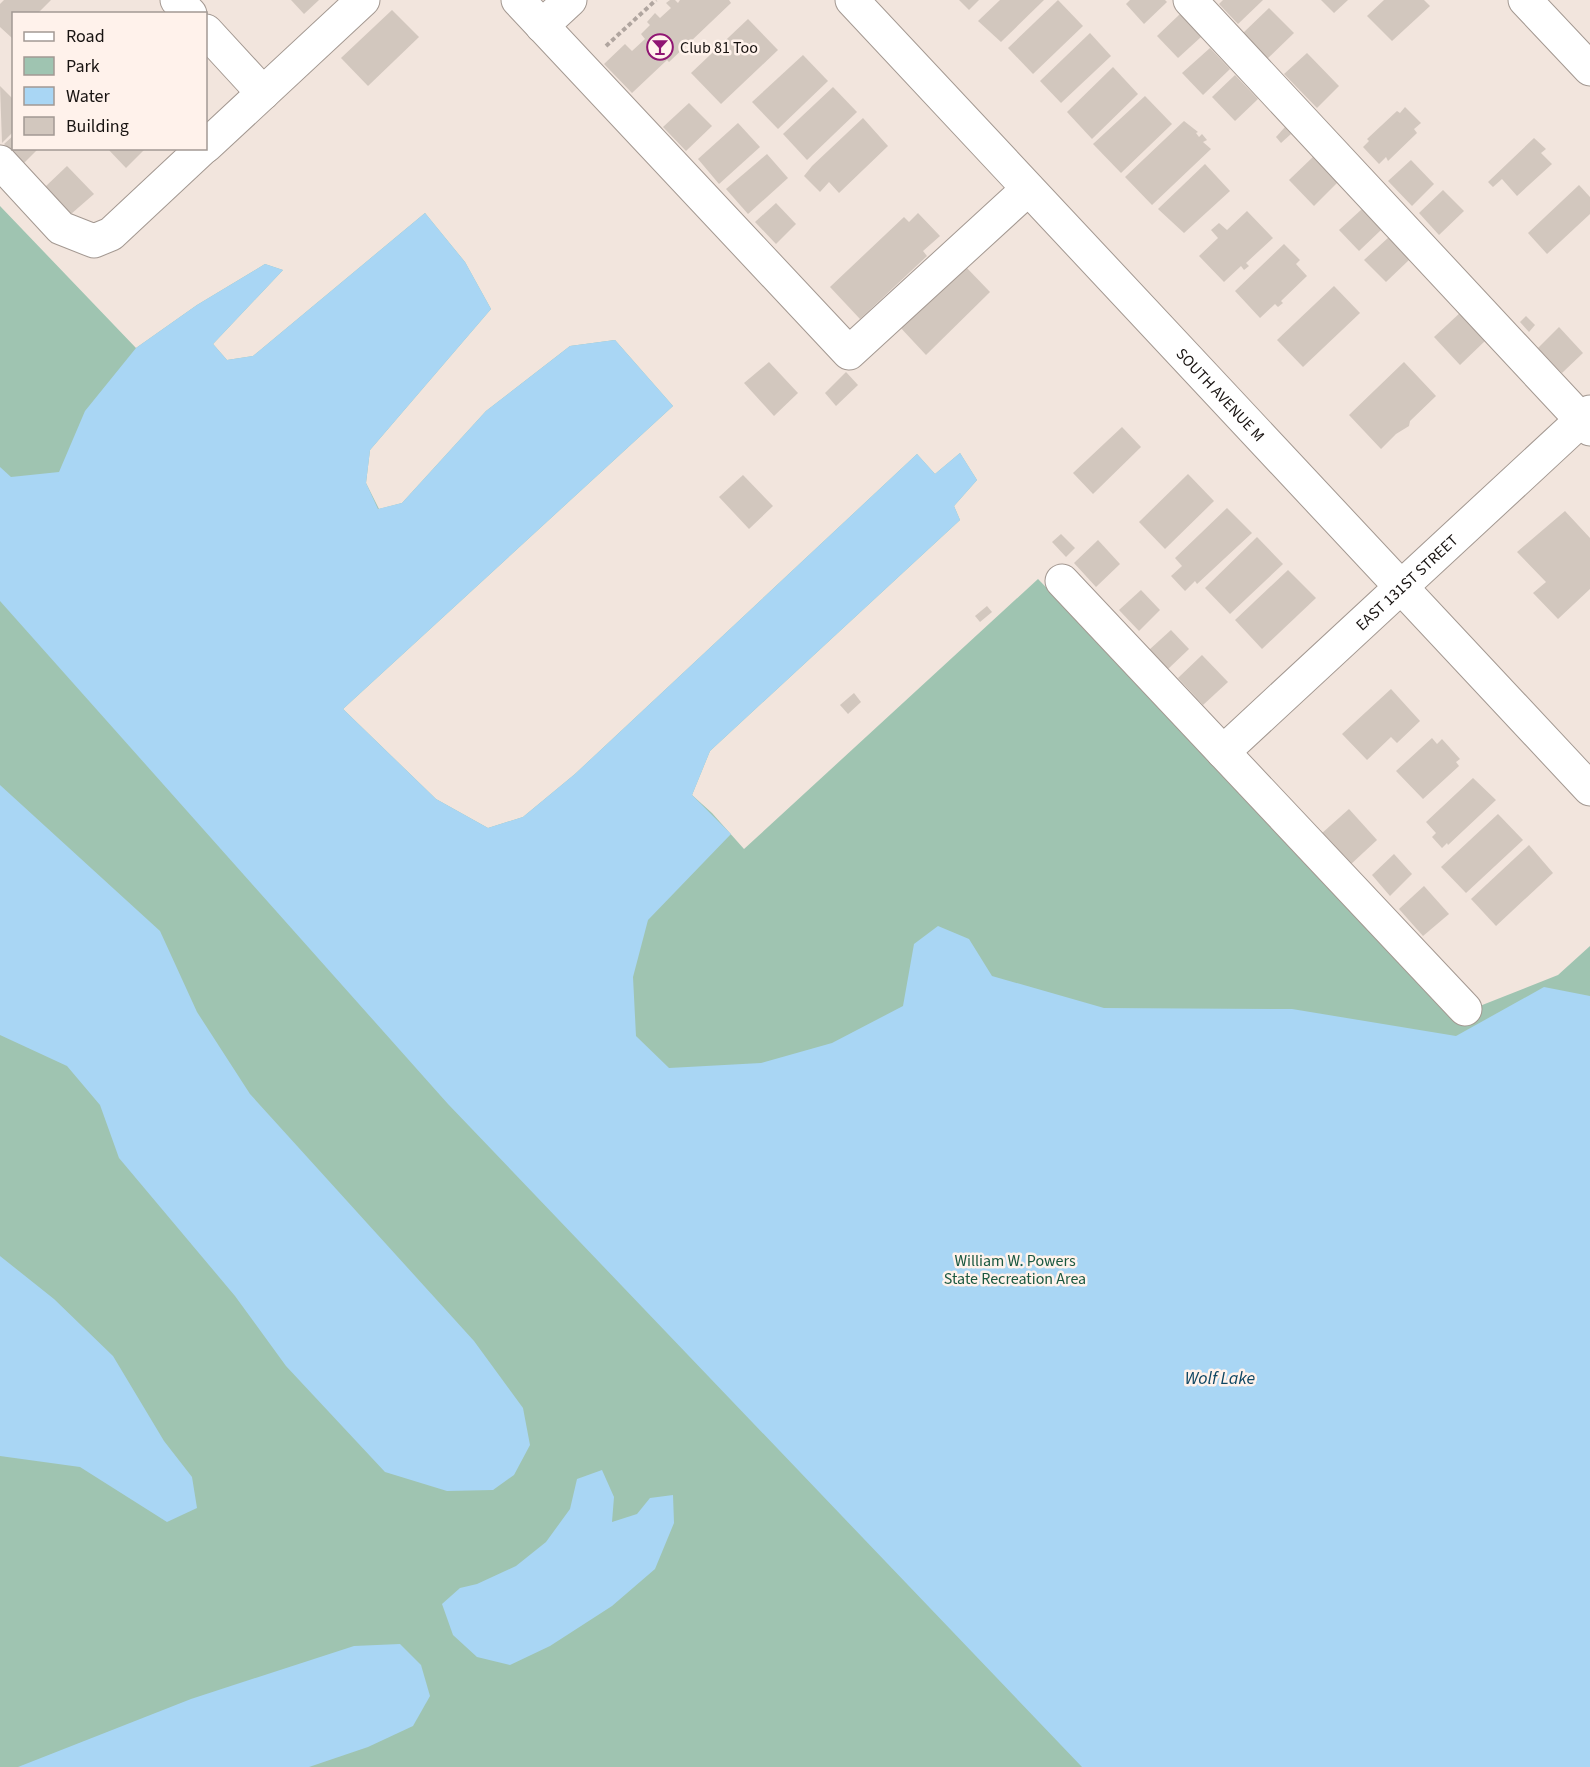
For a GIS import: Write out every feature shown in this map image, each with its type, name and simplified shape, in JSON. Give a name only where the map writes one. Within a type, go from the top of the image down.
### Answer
[{"type":"street","points":[[177,0],[188,12]]},
{"type":"street","points":[[207,144],[363,0]]},
{"type":"street","points":[[518,0],[849,353],[1028,189]]},
{"type":"street","points":[[542,26],[570,0]]},
{"type":"street","name":"SOUTH AVENUE M","points":[[852,0],[1590,789]]},
{"type":"street","points":[[1190,0],[1587,420]]},
{"type":"street","points":[[1525,0],[1590,69]]},
{"type":"street","points":[[207,32],[263,93]]},
{"type":"street","points":[[0,162],[61,228],[94,241],[111,234],[201,150]]},
{"type":"street","name":"EAST 131ST STREET","points":[[1223,752],[1401,587],[1587,420]]},
{"type":"street","points":[[1062,581],[1465,1009]]},
{"type":"path","points":[[601,51],[656,0]]},
{"type":"green space","name":"William W. Powers State Recreation Area","points":[[0,206],[136,348],[197,305],[265,264],[283,270],[213,344],[227,360],[253,356],[425,213],[465,262],[491,309],[370,450],[366,483],[379,509],[402,503],[486,411],[570,346],[615,340],[673,406],[343,709],[436,799],[488,828],[523,817],[575,774],[917,454],[935,474],[960,453],[977,480],[954,506],[960,520],[710,751],[692,795],[712,813],[744,849],[1038,579],[1462,1013],[1558,975],[1590,946],[1590,1767],[0,1767]]},
{"type":"water","name":"Wolf Lake","points":[[425,213],[465,262],[491,309],[370,450],[366,483],[378,509],[402,503],[486,411],[570,346],[615,340],[673,406],[343,709],[436,799],[488,828],[523,817],[575,774],[917,454],[935,474],[960,453],[977,480],[954,506],[960,520],[710,751],[692,795],[731,834],[648,920],[633,977],[636,1036],[669,1068],[761,1063],[832,1043],[903,1006],[914,944],[938,926],[969,939],[992,976],[1104,1008],[1292,1009],[1456,1036],[1544,987],[1590,996],[1590,1767],[1082,1767],[448,1104],[0,601],[0,467],[11,477],[59,472],[85,411],[136,348],[197,305],[265,264],[283,270],[213,344],[227,360],[253,356]]},
{"type":"water","points":[[0,785],[160,931],[197,1012],[250,1094],[474,1341],[523,1408],[530,1445],[514,1475],[493,1490],[447,1491],[385,1472],[286,1366],[235,1296],[119,1158],[100,1105],[67,1066],[0,1035]]},
{"type":"water","points":[[0,1256],[54,1299],[113,1356],[164,1441],[192,1477],[197,1508],[167,1522],[80,1467],[0,1456]]},
{"type":"water","points":[[602,1470],[614,1497],[612,1522],[637,1514],[650,1498],[673,1495],[674,1523],[655,1569],[612,1606],[550,1646],[510,1665],[477,1657],[453,1635],[442,1604],[460,1588],[477,1584],[516,1566],[546,1542],[570,1509],[577,1479]]},
{"type":"water","points":[[400,1644],[421,1665],[430,1696],[413,1726],[368,1747],[309,1767],[18,1767],[191,1699],[354,1646]]},
{"type":"building","points":[[4,0],[51,0],[39,12],[12,12],[12,38],[0,27],[0,4]]},
{"type":"building","points":[[291,0],[319,0],[304,14]]},
{"type":"building","name":"Club 81 Too","points":[[670,0],[678,3],[680,0],[729,0],[731,3],[669,62],[667,60],[632,93],[604,64],[625,44],[632,51],[645,39],[641,34],[650,25],[647,22],[655,13],[660,18],[671,8],[666,3]]},
{"type":"building","points":[[959,0],[979,0],[969,10]]},
{"type":"building","points":[[1000,0],[1044,0],[1001,42],[978,21]]},
{"type":"building","points":[[1058,0],[1083,26],[1033,74],[1008,48]]},
{"type":"building","points":[[1130,0],[1165,0],[1167,2],[1144,24],[1126,4]]},
{"type":"building","points":[[1223,0],[1263,0],[1238,24],[1219,4]]},
{"type":"building","points":[[1321,0],[1348,0],[1334,13]]},
{"type":"building","points":[[1384,0],[1424,0],[1430,6],[1392,41],[1367,16]]},
{"type":"building","points":[[1269,8],[1294,33],[1266,60],[1242,34]]},
{"type":"building","points":[[392,10],[419,37],[368,86],[341,58]]},
{"type":"building","points":[[1180,14],[1201,37],[1178,58],[1157,36]]},
{"type":"building","points":[[748,19],[778,50],[721,104],[691,73]]},
{"type":"building","points":[[1090,33],[1111,56],[1061,103],[1040,81]]},
{"type":"building","points":[[1210,48],[1230,69],[1203,95],[1182,73]]},
{"type":"building","points":[[1307,53],[1339,86],[1317,108],[1284,74]]},
{"type":"building","points":[[803,55],[828,81],[778,129],[752,102]]},
{"type":"building","points":[[1113,67],[1138,94],[1092,139],[1067,112]]},
{"type":"building","points":[[1235,75],[1258,99],[1235,121],[1212,97]]},
{"type":"building","points":[[0,86],[12,98],[12,133],[2,143]]},
{"type":"building","points":[[833,87],[857,112],[807,160],[783,134]]},
{"type":"building","points":[[1145,96],[1172,124],[1121,173],[1093,144]]},
{"type":"building","points":[[689,103],[712,126],[686,151],[663,127]]},
{"type":"building","points":[[1405,107],[1421,123],[1414,129],[1417,133],[1388,161],[1386,157],[1379,164],[1363,147],[1369,141],[1367,139],[1397,111],[1400,113]]},
{"type":"building","points":[[863,118],[888,146],[839,193],[829,182],[820,192],[804,176]]},
{"type":"building","points":[[1184,121],[1198,132],[1196,133],[1199,137],[1202,134],[1207,140],[1203,142],[1211,149],[1152,205],[1125,177]]},
{"type":"building","points":[[738,123],[760,147],[719,184],[698,159]]},
{"type":"building","points":[[1285,127],[1291,134],[1281,143],[1276,137]]},
{"type":"building","points":[[12,137],[12,150],[37,150],[23,164],[4,144]]},
{"type":"building","points":[[1534,138],[1546,149],[1541,153],[1552,164],[1517,196],[1502,179],[1493,187],[1488,182]]},
{"type":"building","points":[[109,150],[144,150],[126,168]]},
{"type":"building","points":[[767,154],[788,178],[748,214],[726,189]]},
{"type":"building","points":[[1314,156],[1338,182],[1314,206],[1289,180]]},
{"type":"building","points":[[1411,160],[1434,184],[1412,206],[1388,181]]},
{"type":"building","points":[[1205,164],[1230,191],[1184,233],[1158,209]]},
{"type":"building","points":[[67,166],[94,194],[71,214],[45,187]]},
{"type":"building","points":[[1579,185],[1590,197],[1590,214],[1547,254],[1528,233]]},
{"type":"building","points":[[1443,190],[1464,211],[1439,235],[1419,213]]},
{"type":"building","points":[[776,203],[796,224],[776,244],[755,222]]},
{"type":"building","points":[[1362,209],[1382,229],[1359,251],[1339,230]]},
{"type":"building","points":[[1247,211],[1273,238],[1246,263],[1249,266],[1244,270],[1241,266],[1224,282],[1199,256],[1218,238],[1211,230],[1219,223],[1227,230]]},
{"type":"building","points":[[918,213],[940,236],[923,251],[927,256],[860,319],[830,287],[904,217],[909,222]]},
{"type":"building","points":[[1389,237],[1410,259],[1386,282],[1364,260]]},
{"type":"building","points":[[1284,244],[1300,260],[1296,264],[1307,276],[1281,301],[1283,303],[1278,307],[1275,304],[1260,318],[1235,291]]},
{"type":"building","points":[[964,265],[990,292],[926,355],[899,326]]},
{"type":"building","points":[[1334,286],[1360,313],[1303,367],[1277,340]]},
{"type":"building","points":[[1461,312],[1486,340],[1460,365],[1434,337]]},
{"type":"building","points":[[1526,316],[1535,325],[1529,332],[1520,322]]},
{"type":"building","points":[[1559,327],[1583,353],[1562,373],[1538,348]]},
{"type":"building","points":[[769,362],[798,393],[774,416],[744,383]]},
{"type":"building","points":[[1404,362],[1436,396],[1410,421],[1409,426],[1396,434],[1381,449],[1349,415]]},
{"type":"building","points":[[846,372],[858,385],[836,406],[825,393]]},
{"type":"building","points":[[1122,427],[1141,447],[1093,494],[1073,473]]},
{"type":"building","points":[[1188,474],[1214,501],[1165,549],[1139,522]]},
{"type":"building","points":[[743,475],[773,506],[749,529],[719,497]]},
{"type":"building","points":[[1227,508],[1252,533],[1197,584],[1195,581],[1185,591],[1171,576],[1182,566],[1175,558]]},
{"type":"building","points":[[1565,511],[1590,538],[1590,589],[1558,619],[1533,593],[1546,582],[1517,552]]},
{"type":"building","points":[[1061,534],[1075,548],[1066,557],[1052,542]]},
{"type":"building","points":[[1257,537],[1283,564],[1230,614],[1205,588]]},
{"type":"building","points":[[1098,540],[1120,564],[1096,587],[1074,563]]},
{"type":"building","points":[[1288,570],[1316,598],[1262,649],[1235,620]]},
{"type":"building","points":[[1141,590],[1160,610],[1139,631],[1119,610]]},
{"type":"building","points":[[987,606],[992,612],[980,622],[975,616]]},
{"type":"building","points":[[1171,630],[1189,649],[1168,669],[1149,650]]},
{"type":"building","points":[[1202,655],[1228,682],[1203,705],[1178,678]]},
{"type":"building","points":[[1391,689],[1420,721],[1397,743],[1391,737],[1367,760],[1342,734]]},
{"type":"building","points":[[854,693],[861,702],[848,714],[840,705]]},
{"type":"building","points":[[1432,738],[1437,744],[1442,739],[1460,759],[1456,762],[1459,766],[1423,799],[1396,771]]},
{"type":"building","points":[[1473,778],[1496,800],[1442,848],[1432,837],[1436,833],[1426,822]]},
{"type":"building","points":[[1349,809],[1377,840],[1350,865],[1321,834]]},
{"type":"building","points":[[1498,814],[1523,840],[1466,893],[1441,867]]},
{"type":"building","points":[[1529,845],[1553,873],[1496,926],[1471,899]]},
{"type":"building","points":[[1394,854],[1412,874],[1390,896],[1372,875]]},
{"type":"building","points":[[1424,886],[1449,914],[1423,936],[1399,909]]},
{"type":"place","name":"Club 81 Too","points":[[660,47]]}]
